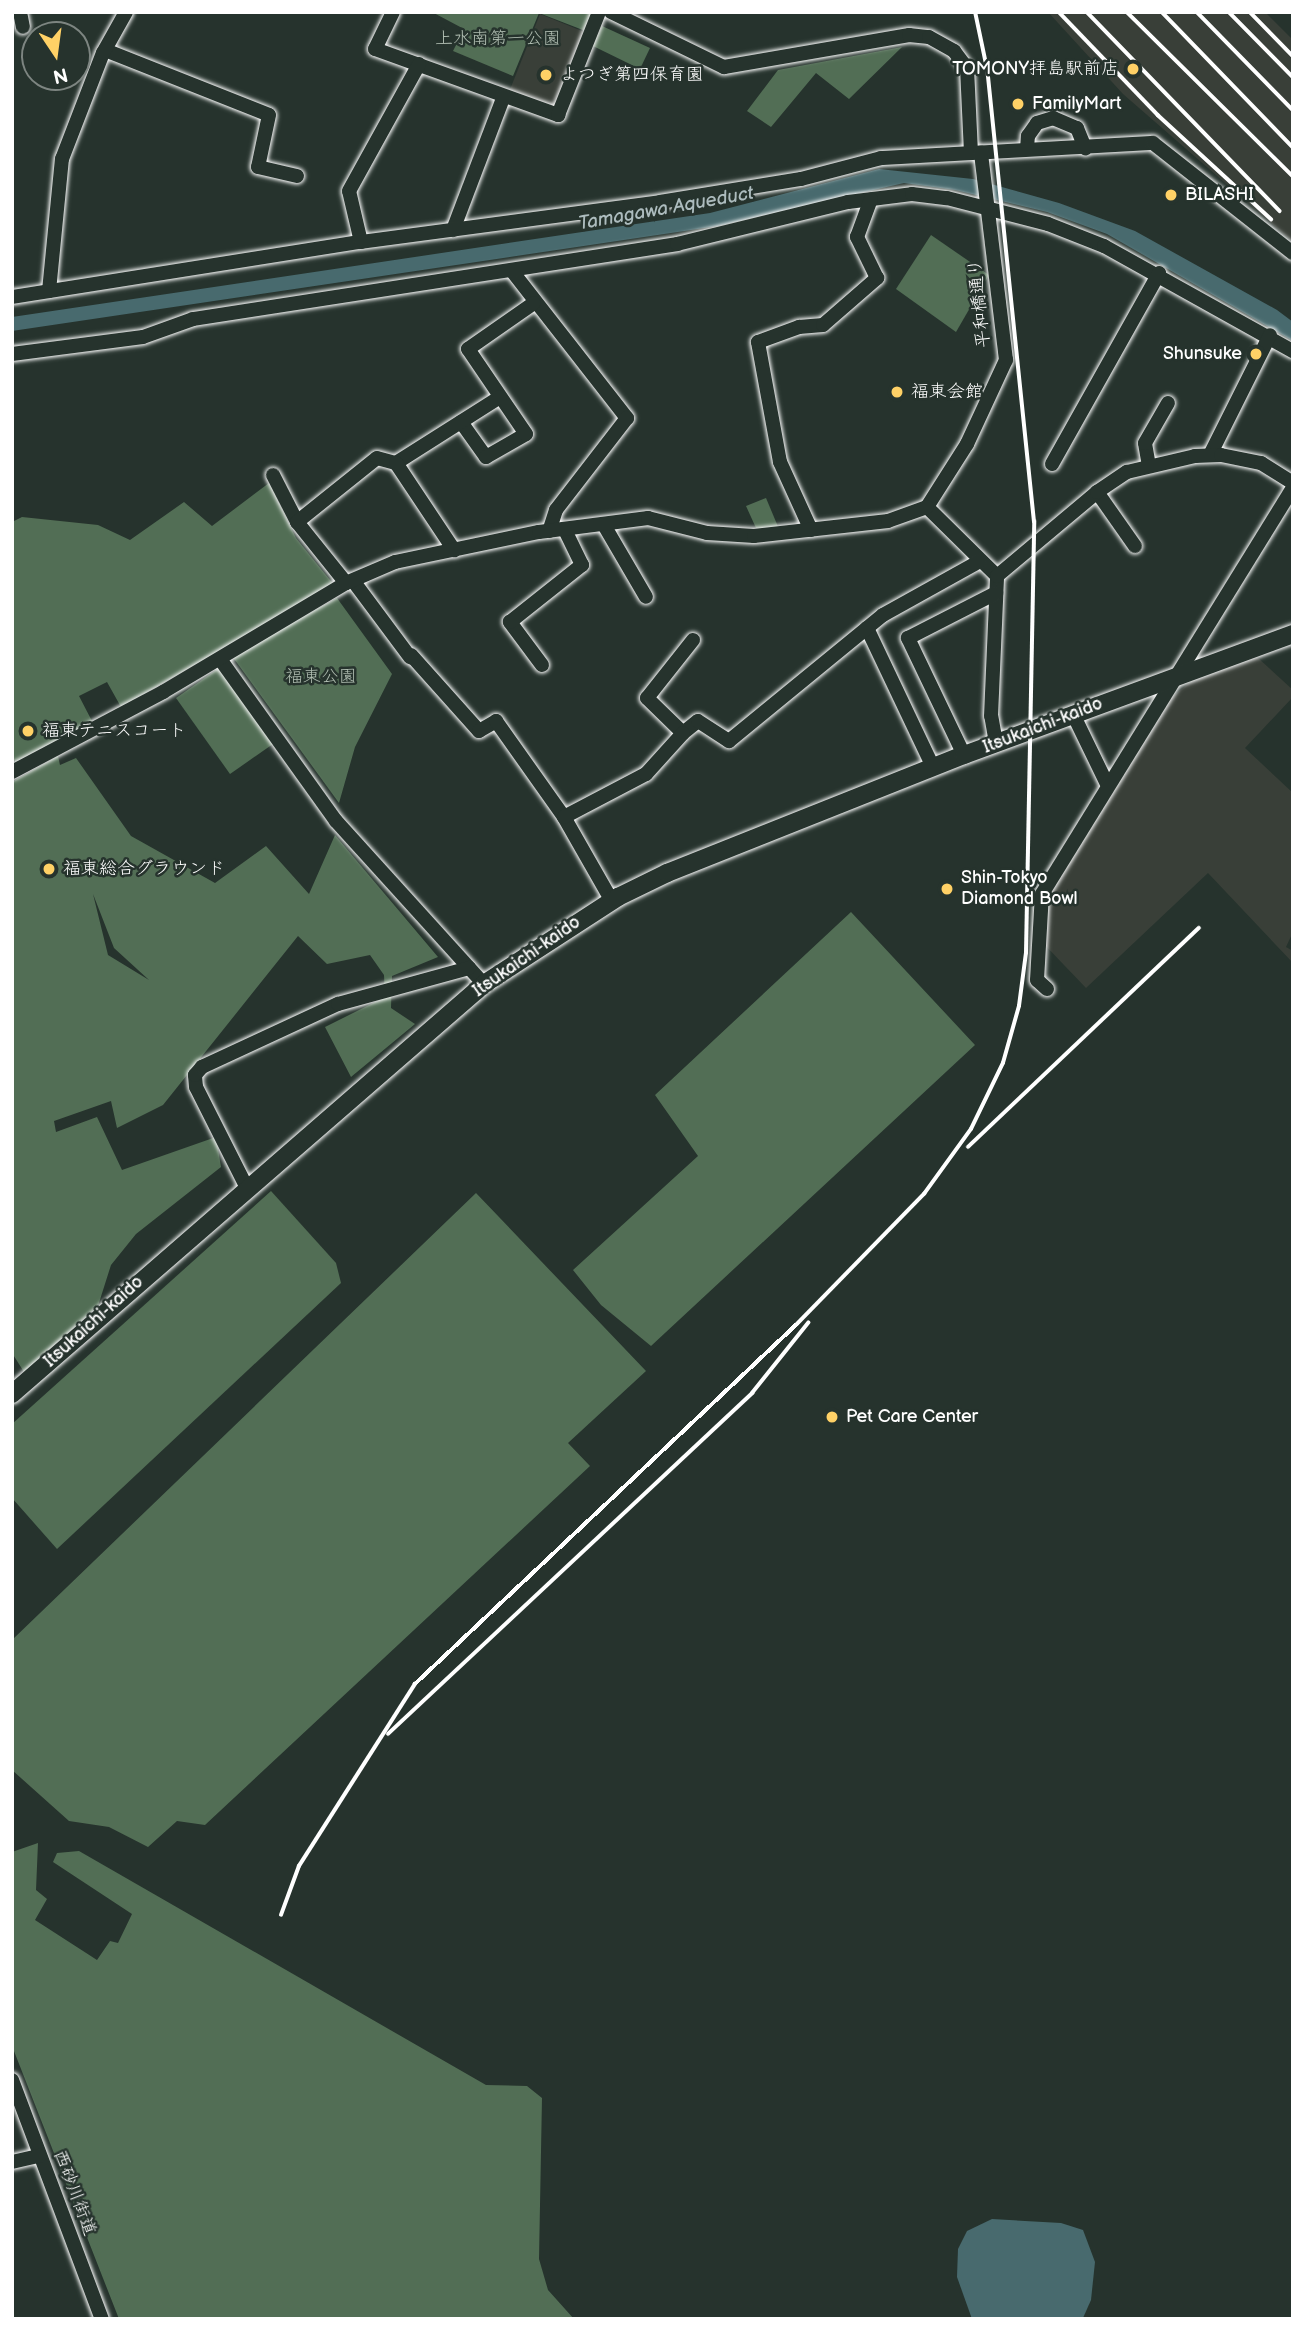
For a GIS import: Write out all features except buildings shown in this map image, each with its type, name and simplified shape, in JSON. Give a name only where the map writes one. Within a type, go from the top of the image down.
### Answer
[{"type":"main road","name":"Itsukaichi-kaido","points":[[12,1394],[246,1186],[484,984],[612,901],[667,873],[933,767],[1074,716],[1175,674],[1291,635]]},
{"type":"street","points":[[49,291],[62,159],[105,50],[126,12]]},
{"type":"street","points":[[393,12],[374,49],[558,115],[599,12]]},
{"type":"street","name":"平和橋通り","points":[[611,12],[724,67],[909,35],[929,37],[954,51],[967,68],[976,152],[984,169],[1006,360],[967,444],[927,507]]},
{"type":"street","points":[[105,50],[269,114],[258,167],[297,176]]},
{"type":"street","points":[[361,242],[349,191],[419,64]]},
{"type":"street","points":[[453,230],[504,96]]},
{"type":"street","points":[[1027,149],[1028,136],[1037,123],[1053,118],[1069,121],[1085,148]]},
{"type":"street","points":[[12,297],[361,242],[801,179],[881,158],[1153,143],[1293,253]]},
{"type":"street","points":[[12,354],[143,337],[193,319],[677,244],[871,199],[925,194],[987,206],[1048,224],[1159,272],[1270,335],[1293,351]]},
{"type":"street","points":[[811,530],[780,462],[758,342],[799,327],[823,325],[877,278],[857,237],[871,199]]},
{"type":"street","points":[[512,271],[534,303],[627,418],[556,510],[549,531]]},
{"type":"street","points":[[1052,464],[1159,272]]},
{"type":"street","points":[[461,422],[486,457],[526,434],[468,349],[534,303]]},
{"type":"street","points":[[1210,455],[1270,335]]},
{"type":"street","points":[[396,463],[500,397]]},
{"type":"street","points":[[1149,466],[1145,443],[1168,403]]},
{"type":"street","points":[[996,743],[991,716],[997,576],[1097,492],[1127,472],[1210,455],[1261,463],[1293,486],[1107,784],[1042,894],[1037,980],[1046,989]]},
{"type":"street","points":[[297,522],[377,458],[396,463],[454,550]]},
{"type":"street","points":[[273,475],[297,522],[411,656],[479,731],[496,721],[564,817],[612,901]]},
{"type":"street","points":[[1097,492],[1135,546]]},
{"type":"street","points":[[13,770],[220,659],[350,583],[396,562],[549,531],[566,531],[648,518],[707,533],[754,536],[888,521],[927,507],[997,576]]},
{"type":"street","points":[[604,525],[646,597]]},
{"type":"street","points":[[542,665],[510,622],[582,565],[566,531]]},
{"type":"street","points":[[564,817],[646,774],[683,733],[698,721],[729,741],[867,628],[980,561]]},
{"type":"street","points":[[964,755],[908,638],[996,593]]},
{"type":"street","points":[[867,628],[933,767]]},
{"type":"street","points":[[683,733],[647,698],[693,640]]},
{"type":"street","points":[[220,659],[336,821],[484,984]]},
{"type":"street","points":[[1074,716],[1107,784]]},
{"type":"street","points":[[246,1186],[196,1087],[195,1075],[202,1067],[338,1004],[469,968]]},
{"type":"street","name":"西砂川街道","points":[[12,2080],[102,2319]]},
{"type":"street","points":[[12,2162],[39,2155]]},
{"type":"shaded area","points":[[1048,12],[1265,12],[1293,40],[1293,242],[1123,94]]},
{"type":"shaded area","points":[[540,14],[587,33],[556,110],[509,92]]},
{"type":"shaded area","points":[[1257,657],[1293,690],[1293,697],[1245,748],[1293,793],[1293,932],[1286,947],[1293,951],[1293,963],[1208,873],[1086,988],[1041,941],[1043,900],[1166,702],[1193,680]]},
{"type":"green space","name":"上水南第一公園","points":[[432,12],[594,12],[588,32],[539,13],[513,76],[453,51],[464,29]]},
{"type":"green space","points":[[602,26],[650,48],[640,69],[593,46]]},
{"type":"green space","points":[[902,47],[849,99],[816,73],[771,127],[747,111],[778,70]]},
{"type":"green space","points":[[931,235],[989,275],[956,332],[896,289]]},
{"type":"green space","points":[[269,483],[296,538],[334,585],[121,707],[107,682],[79,696],[93,723],[18,764],[12,758],[12,522],[22,517],[98,525],[130,540],[184,502],[212,526]]},
{"type":"green space","points":[[766,498],[779,529],[756,528],[746,506]]},
{"type":"green space","name":"福東公園","points":[[337,598],[392,674],[355,747],[339,803],[232,656]]},
{"type":"green space","points":[[219,668],[273,744],[230,774],[176,698]]},
{"type":"green space","points":[[58,756],[60,765],[76,758],[131,836],[215,883],[266,846],[309,894],[335,835],[438,957],[392,976],[391,1008],[415,1024],[351,1077],[325,1027],[385,997],[384,975],[370,955],[327,964],[298,936],[163,1105],[117,1128],[111,1101],[54,1121],[56,1132],[97,1117],[122,1170],[216,1137],[221,1167],[136,1234],[111,1265],[98,1306],[24,1372],[12,1353],[12,782]],"holes":[[[93,894],[114,948],[149,980],[108,955]]]},
{"type":"green space","points":[[851,912],[975,1045],[651,1346],[601,1305],[573,1270],[698,1156],[655,1095]]},
{"type":"green space","points":[[271,1191],[336,1263],[341,1283],[57,1549],[12,1498],[12,1424]]},
{"type":"green space","points":[[476,1193],[646,1371],[568,1443],[590,1466],[205,1825],[177,1821],[148,1847],[109,1827],[69,1821],[12,1770],[12,1640]]},
{"type":"green space","points":[[38,1843],[36,1890],[47,1899],[35,1920],[97,1960],[110,1941],[118,1943],[132,1914],[53,1862],[57,1853],[79,1851],[486,2085],[527,2086],[542,2098],[539,2259],[548,2290],[574,2319],[119,2319],[12,2046],[12,1852]]},
{"type":"water","points":[[879,169],[973,179],[1059,203],[1135,231],[1277,310],[1293,322],[1293,341],[1107,234],[1047,212],[955,190],[904,183],[718,226],[12,331],[12,317],[710,213]]},
{"type":"water","points":[[992,2219],[1061,2223],[1083,2230],[1095,2262],[1091,2300],[1083,2318],[972,2319],[957,2277],[958,2249],[967,2231]]},
{"type":"railway","points":[[281,1915],[299,1866],[415,1684],[797,1324],[924,1194],[971,1129],[1003,1063],[1019,1006],[1026,953],[1034,522],[988,74],[975,12]]},
{"type":"railway","points":[[1059,12],[1158,115],[1271,219]]},
{"type":"railway","points":[[1087,12],[1280,211]]},
{"type":"railway","points":[[1127,12],[1293,176]]},
{"type":"railway","points":[[1162,12],[1293,147]]},
{"type":"railway","points":[[1197,12],[1293,110]]},
{"type":"railway","points":[[1229,12],[1293,77]]},
{"type":"railway","points":[[1250,12],[1293,56]]},
{"type":"railway","points":[[968,1147],[1199,928]]},
{"type":"railway","points":[[388,1734],[752,1393],[808,1323]]},
{"type":"place","name":"TOMONY拝島駅前店","points":[[1133,69]]},
{"type":"place","name":"よつぎ第四保育園","points":[[546,75]]},
{"type":"place","name":"FamilyMart","points":[[1018,104]]},
{"type":"place","name":"BILASHI","points":[[1171,195]]},
{"type":"place","name":"Shunsuke","points":[[1256,354]]},
{"type":"place","name":"福東会館","points":[[897,392]]},
{"type":"place","name":"福東テニスコート","points":[[28,731]]},
{"type":"place","name":"福東総合グラウンド","points":[[49,869]]},
{"type":"place","name":"Shin-Tokyo Diamond Bowl","points":[[947,889]]},
{"type":"place","name":"Pet Care Center","points":[[832,1417]]},
{"type":"water label","name":"Tamagawa Aqueduct","points":[[666,209]]}]
